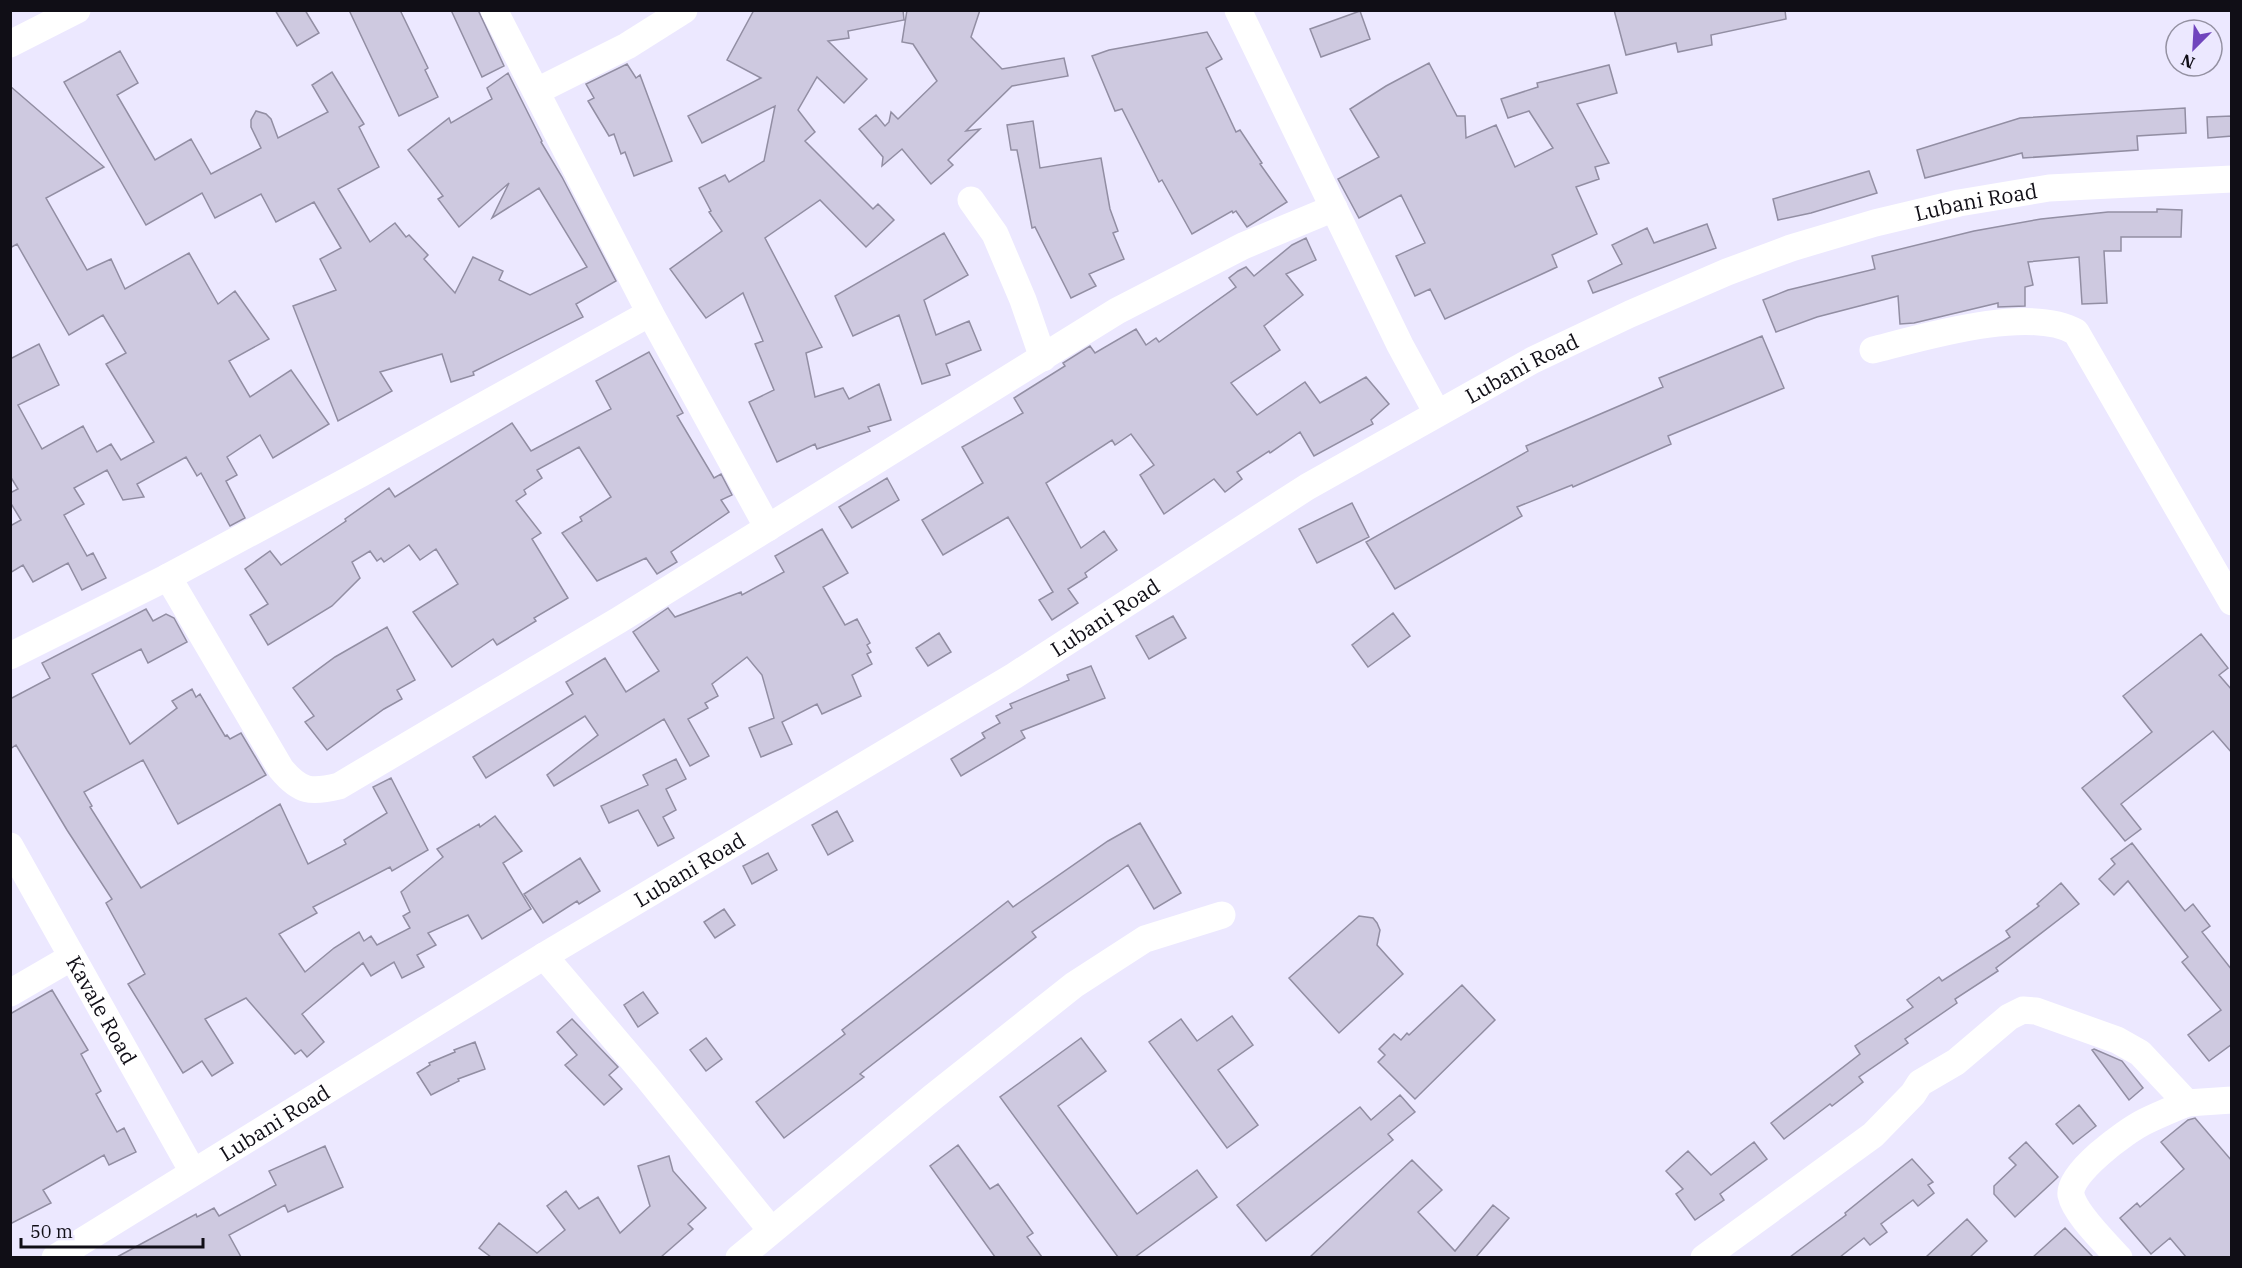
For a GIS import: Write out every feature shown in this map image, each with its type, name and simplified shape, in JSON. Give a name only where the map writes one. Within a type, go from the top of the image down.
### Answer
[{"type":"street","points":[[10,44],[77,10]]},
{"type":"street","points":[[495,10],[650,313],[768,528]]},
{"type":"street","points":[[537,92],[627,46],[684,10]]},
{"type":"street","points":[[1238,10],[1400,345],[1437,413]]},
{"type":"street","name":"Lubani Road","points":[[55,1257],[544,956],[1014,676],[1307,487],[1533,360],[1630,314],[1780,252],[1875,223],[1959,203],[2049,188],[2232,179]]},
{"type":"street","points":[[971,200],[994,234],[1023,300],[1043,358]]},
{"type":"street","points":[[168,578],[281,769],[291,782],[306,790],[322,790],[339,786],[619,620],[1117,311],[1243,246],[1334,208]]},
{"type":"street","points":[[10,656],[168,578],[650,313]]},
{"type":"street","points":[[1873,350],[1935,334],[2017,320],[2045,322],[2076,332],[2232,602]]},
{"type":"street","name":"Kavale Road","points":[[10,846],[193,1172]]},
{"type":"street","points":[[739,1257],[933,1097],[1074,985],[1145,939],[1222,915]]},
{"type":"street","points":[[544,956],[647,1077],[771,1230]]},
{"type":"street","points":[[10,993],[72,957]]},
{"type":"street","points":[[1704,1257],[1873,1135],[1913,1094],[1920,1083],[1956,1062],[2002,1022],[2023,1010],[2036,1011],[2125,1044],[2140,1053],[2187,1103]]},
{"type":"street","points":[[2119,1257],[2074,1206],[2070,1192],[2073,1181],[2107,1148],[2142,1123],[2187,1103],[2232,1100]]},
{"type":"building","points":[[275,10],[305,10],[319,33],[297,46]]},
{"type":"building","points":[[349,10],[400,10],[428,68],[425,70],[438,97],[399,116]]},
{"type":"building","points":[[451,10],[478,10],[504,66],[482,77]]},
{"type":"building","points":[[754,10],[903,10],[904,20],[848,31],[849,38],[828,41],[867,79],[844,103],[817,77],[798,110],[815,132],[805,141],[873,209],[878,204],[894,220],[866,247],[820,200],[765,238],[822,347],[806,353],[815,397],[843,388],[849,399],[879,384],[891,420],[868,427],[870,431],[817,449],[815,444],[777,462],[749,402],[774,390],[755,344],[763,341],[743,293],[706,318],[670,269],[722,231],[709,212],[711,211],[699,188],[725,175],[729,182],[764,161],[775,106],[702,143],[688,116],[761,78],[727,60]]},
{"type":"building","points":[[907,10],[980,10],[971,37],[1002,69],[1064,58],[1068,76],[1012,86],[966,131],[980,129],[948,160],[953,165],[931,184],[902,149],[882,166],[883,157],[859,129],[876,115],[885,126],[889,122],[891,112],[898,119],[937,81],[913,44],[902,42]]},
{"type":"building","points":[[1614,10],[1785,10],[1786,19],[1711,35],[1712,45],[1678,52],[1676,43],[1626,55]]},
{"type":"building","points":[[1360,11],[1370,39],[1321,57],[1310,29]]},
{"type":"building","points":[[1207,32],[1222,59],[1206,68],[1236,132],[1240,130],[1262,163],[1260,164],[1287,202],[1247,227],[1236,211],[1233,213],[1232,211],[1192,234],[1162,180],[1159,182],[1122,109],[1115,111],[1092,56],[1109,50]]},
{"type":"building","points":[[120,51],[138,83],[117,95],[155,160],[191,139],[211,174],[261,148],[251,127],[251,120],[256,111],[266,114],[271,119],[278,138],[328,112],[312,85],[332,72],[364,124],[359,127],[379,167],[338,189],[370,242],[395,223],[406,237],[409,235],[428,255],[424,259],[455,293],[473,257],[503,271],[499,280],[530,295],[587,267],[539,188],[492,218],[509,183],[459,227],[438,199],[443,196],[408,150],[449,118],[451,123],[492,99],[487,88],[508,73],[541,142],[562,177],[616,281],[576,304],[583,317],[473,372],[474,375],[451,382],[442,354],[380,372],[392,391],[338,421],[293,306],[336,290],[320,259],[341,248],[314,202],[276,222],[261,194],[215,218],[202,193],[146,225],[64,82]]},
{"type":"building","points":[[1429,63],[1457,116],[1465,116],[1466,138],[1496,125],[1515,167],[1553,148],[1529,111],[1508,118],[1501,99],[1538,87],[1537,83],[1609,65],[1617,93],[1577,104],[1609,163],[1595,167],[1599,179],[1576,187],[1597,234],[1552,255],[1557,267],[1445,319],[1430,289],[1415,296],[1396,256],[1425,243],[1401,195],[1359,218],[1338,179],[1379,157],[1350,109]]},
{"type":"building","points":[[627,64],[636,78],[640,75],[672,161],[634,176],[625,152],[621,154],[614,134],[609,136],[588,101],[594,98],[586,84]]},
{"type":"building","points":[[10,86],[104,167],[46,198],[87,270],[111,259],[125,289],[189,253],[218,304],[235,291],[269,339],[229,361],[250,397],[291,370],[329,424],[273,458],[260,435],[227,457],[237,475],[226,481],[245,518],[230,526],[201,473],[197,476],[186,457],[137,484],[144,497],[123,500],[107,470],[74,488],[84,504],[64,515],[87,556],[93,553],[106,578],[82,590],[68,563],[33,582],[23,565],[10,573],[10,526],[21,520],[10,502],[10,493],[18,489],[10,476],[10,359],[39,344],[59,385],[18,405],[42,449],[83,426],[97,452],[111,444],[121,460],[154,442],[106,364],[126,353],[103,315],[69,335],[17,244],[10,248]]},
{"type":"building","points":[[2185,108],[2186,133],[2137,136],[2138,150],[2023,158],[2022,153],[1925,178],[1917,150],[2020,118]]},
{"type":"building","points":[[2232,116],[2232,136],[2208,138],[2207,117]]},
{"type":"building","points":[[1033,121],[1040,168],[1101,158],[1110,209],[1118,231],[1113,233],[1124,259],[1089,274],[1096,286],[1071,298],[1035,227],[1032,228],[1017,150],[1011,150],[1007,125]]},
{"type":"building","points":[[1869,171],[1877,193],[1811,213],[1778,220],[1773,199]]},
{"type":"building","points":[[2157,209],[2182,210],[2181,237],[2121,237],[2121,251],[2104,251],[2107,303],[2082,304],[2079,257],[2028,262],[2033,285],[2025,287],[2025,306],[1998,307],[1998,303],[1914,323],[1900,324],[1898,296],[1817,317],[1776,332],[1763,300],[1788,290],[1875,269],[1872,256],[1974,231],[2041,219],[2108,212],[2157,212]]},
{"type":"building","points":[[1707,224],[1716,248],[1593,293],[1588,281],[1622,264],[1612,245],[1647,228],[1654,243]]},
{"type":"building","points":[[944,233],[968,275],[924,300],[936,335],[969,321],[981,350],[946,364],[950,375],[922,384],[899,315],[853,336],[835,296]]},
{"type":"building","points":[[1306,238],[1316,260],[1286,274],[1303,295],[1264,326],[1280,350],[1231,383],[1257,415],[1305,382],[1320,403],[1366,377],[1389,404],[1371,420],[1373,424],[1314,456],[1300,432],[1237,472],[1242,479],[1225,492],[1214,479],[1164,514],[1140,475],[1154,465],[1131,434],[1115,445],[1112,440],[1046,483],[1081,548],[1104,531],[1117,550],[1085,573],[1087,577],[1068,589],[1078,603],[1052,620],[1039,600],[1053,592],[1008,517],[943,555],[922,520],[983,483],[962,447],[1023,413],[1014,398],[1065,366],[1063,363],[1090,346],[1095,353],[1136,329],[1146,345],[1156,338],[1159,342],[1236,287],[1229,278],[1238,271],[1246,267],[1254,276],[1292,245]]},
{"type":"building","points":[[1762,336],[1784,388],[1668,436],[1671,444],[1573,487],[1572,485],[1517,507],[1522,516],[1395,589],[1366,542],[1528,451],[1526,446],[1663,387],[1659,378]]},
{"type":"building","points":[[649,352],[683,413],[677,416],[714,478],[721,474],[732,495],[721,500],[729,512],[671,552],[677,562],[657,574],[646,558],[597,581],[562,533],[582,521],[580,517],[611,497],[579,447],[537,470],[542,478],[524,490],[526,494],[516,501],[541,533],[532,539],[568,598],[534,618],[536,621],[497,645],[493,639],[452,667],[413,612],[458,584],[436,549],[420,560],[409,545],[384,562],[381,558],[377,561],[370,551],[352,562],[360,578],[332,606],[268,645],[250,615],[268,604],[245,569],[270,551],[281,565],[346,521],[345,519],[389,488],[395,497],[512,423],[531,451],[611,409],[596,381]]},
{"type":"building","points":[[887,478],[899,500],[852,528],[839,507]]},
{"type":"building","points":[[1352,503],[1369,537],[1317,563],[1299,529]]},
{"type":"building","points":[[822,529],[848,573],[823,587],[845,625],[857,619],[870,643],[867,645],[871,652],[867,654],[872,664],[852,675],[861,696],[822,714],[817,704],[782,722],[792,744],[761,757],[749,728],[774,718],[762,675],[747,657],[712,684],[718,696],[705,703],[708,708],[688,719],[709,756],[690,766],[664,719],[554,786],[547,775],[598,735],[585,716],[486,778],[473,757],[573,694],[566,682],[605,658],[626,692],[659,671],[633,632],[668,608],[675,617],[741,592],[742,595],[784,572],[775,556]]},
{"type":"building","points":[[146,609],[153,621],[166,614],[174,618],[187,642],[148,663],[141,649],[92,674],[130,744],[177,708],[172,701],[192,689],[196,697],[200,694],[225,736],[227,735],[230,739],[241,733],[266,775],[178,824],[143,760],[84,792],[92,806],[90,807],[141,888],[280,804],[308,864],[346,844],[344,840],[387,813],[373,787],[391,778],[428,850],[392,871],[390,867],[313,907],[317,913],[279,934],[305,972],[334,948],[359,932],[364,941],[371,936],[377,945],[410,928],[403,916],[410,912],[401,892],[443,857],[437,849],[479,824],[480,827],[495,816],[522,851],[503,863],[531,909],[482,939],[468,915],[428,933],[436,945],[417,955],[424,967],[402,978],[394,962],[371,976],[363,963],[302,1014],[324,1042],[307,1057],[301,1050],[295,1054],[246,998],[205,1019],[233,1063],[212,1076],[202,1061],[183,1073],[128,984],[145,974],[106,903],[112,899],[16,745],[10,749],[10,699],[50,678],[42,663]]},
{"type":"building","points":[[1393,613],[1410,636],[1368,667],[1352,645]]},
{"type":"building","points":[[1173,616],[1186,638],[1149,659],[1136,636]]},
{"type":"building","points":[[387,627],[415,680],[397,690],[402,699],[384,709],[327,750],[305,722],[314,716],[293,688],[335,657]]},
{"type":"building","points":[[939,633],[951,652],[928,666],[916,648]]},
{"type":"building","points":[[2201,634],[2228,668],[2219,675],[2232,690],[2232,753],[2213,731],[2121,804],[2141,829],[2125,841],[2082,788],[2152,732],[2123,696]]},
{"type":"building","points":[[1091,666],[1105,698],[1021,731],[1025,738],[961,776],[951,759],[985,738],[982,733],[1000,723],[996,716],[1012,708],[1010,704],[1069,680],[1067,675]]},
{"type":"building","points":[[676,759],[686,779],[666,789],[676,810],[663,817],[674,838],[658,846],[638,810],[609,823],[601,806],[648,785],[643,775]]},
{"type":"building","points":[[837,811],[853,841],[828,855],[812,825]]},
{"type":"building","points":[[1140,823],[1181,893],[1154,909],[1128,865],[1032,932],[1036,937],[860,1074],[864,1077],[784,1138],[756,1102],[845,1034],[842,1030],[1008,901],[1013,907],[1108,841]]},
{"type":"building","points":[[2132,843],[2185,911],[2193,904],[2210,926],[2202,932],[2232,970],[2232,1044],[2209,1061],[2188,1035],[2221,1010],[2182,962],[2188,957],[2128,881],[2114,895],[2099,879],[2115,864],[2111,859]]},
{"type":"building","points":[[768,853],[777,870],[752,884],[743,866]]},
{"type":"building","points":[[580,858],[600,891],[579,904],[577,901],[543,923],[524,894]]},
{"type":"building","points":[[2061,883],[2079,904],[1996,968],[1998,971],[1955,999],[1957,1003],[1905,1039],[1908,1043],[1859,1077],[1863,1082],[1784,1139],[1771,1123],[1860,1054],[1855,1046],[1913,1007],[1907,1000],[1939,977],[1942,981],[2010,937],[2006,931],[2039,906],[2037,904]]},
{"type":"building","points":[[724,909],[735,925],[715,938],[704,922]]},
{"type":"building","points":[[1359,916],[1373,918],[1377,923],[1380,930],[1377,945],[1403,974],[1339,1033],[1289,978]]},
{"type":"building","points":[[1462,985],[1495,1020],[1415,1099],[1378,1062],[1385,1055],[1379,1049],[1394,1034],[1401,1040],[1407,1033],[1409,1035]]},
{"type":"building","points":[[52,990],[88,1050],[81,1054],[101,1091],[96,1094],[117,1132],[124,1128],[136,1152],[109,1165],[104,1155],[43,1190],[51,1203],[10,1224],[10,1014]]},
{"type":"building","points":[[643,992],[658,1013],[638,1027],[624,1005]]},
{"type":"building","points":[[1232,1016],[1253,1045],[1218,1070],[1258,1125],[1227,1148],[1149,1042],[1181,1019],[1197,1041]]},
{"type":"building","points":[[572,1019],[618,1067],[609,1075],[622,1089],[604,1105],[565,1065],[577,1055],[557,1032]]},
{"type":"building","points":[[706,1038],[722,1059],[706,1071],[690,1050]]},
{"type":"building","points":[[1081,1038],[1106,1071],[1058,1106],[1137,1214],[1197,1170],[1217,1197],[1135,1257],[1118,1257],[1000,1097]]},
{"type":"building","points":[[475,1042],[485,1069],[458,1079],[459,1081],[431,1095],[417,1073],[430,1065],[429,1063]]},
{"type":"building","points":[[2092,1050],[2122,1061],[2143,1088],[2129,1100]]},
{"type":"building","points":[[1400,1095],[1415,1112],[1388,1134],[1393,1140],[1266,1241],[1237,1205],[1360,1107],[1371,1120]]},
{"type":"building","points":[[2079,1105],[2096,1126],[2073,1144],[2056,1124]]},
{"type":"building","points":[[2195,1118],[2232,1161],[2232,1257],[2186,1257],[2170,1238],[2151,1254],[2120,1218],[2137,1203],[2140,1207],[2184,1169],[2161,1142],[2188,1120]]},
{"type":"building","points":[[1754,1142],[1767,1159],[1720,1194],[1724,1200],[1695,1220],[1676,1194],[1683,1189],[1666,1171],[1688,1151],[1711,1175]]},
{"type":"building","points":[[2026,1142],[2058,1177],[2015,1217],[1994,1194],[1994,1186],[2016,1165],[2009,1158]]},
{"type":"building","points":[[958,1145],[990,1189],[998,1184],[1033,1233],[1027,1237],[1042,1257],[995,1257],[930,1166]]},
{"type":"building","points":[[325,1146],[343,1187],[288,1212],[285,1205],[229,1235],[241,1257],[117,1257],[196,1214],[197,1217],[214,1208],[219,1216],[276,1185],[269,1171]]},
{"type":"building","points":[[669,1156],[673,1171],[706,1208],[688,1224],[693,1229],[661,1257],[491,1257],[479,1248],[499,1223],[537,1253],[565,1230],[547,1206],[566,1191],[579,1209],[598,1197],[620,1233],[650,1206],[638,1166]]},
{"type":"building","points":[[1912,1159],[1933,1182],[1928,1185],[1934,1193],[1918,1206],[1913,1200],[1881,1224],[1887,1232],[1870,1245],[1864,1238],[1840,1257],[1790,1257],[1846,1215],[1845,1213]]},
{"type":"building","points":[[1412,1160],[1442,1190],[1418,1212],[1455,1251],[1493,1205],[1509,1218],[1476,1257],[1310,1257]]},
{"type":"building","points":[[1967,1219],[1987,1241],[1970,1257],[1926,1257]]},
{"type":"building","points":[[2065,1228],[2093,1257],[2033,1257]]}]
